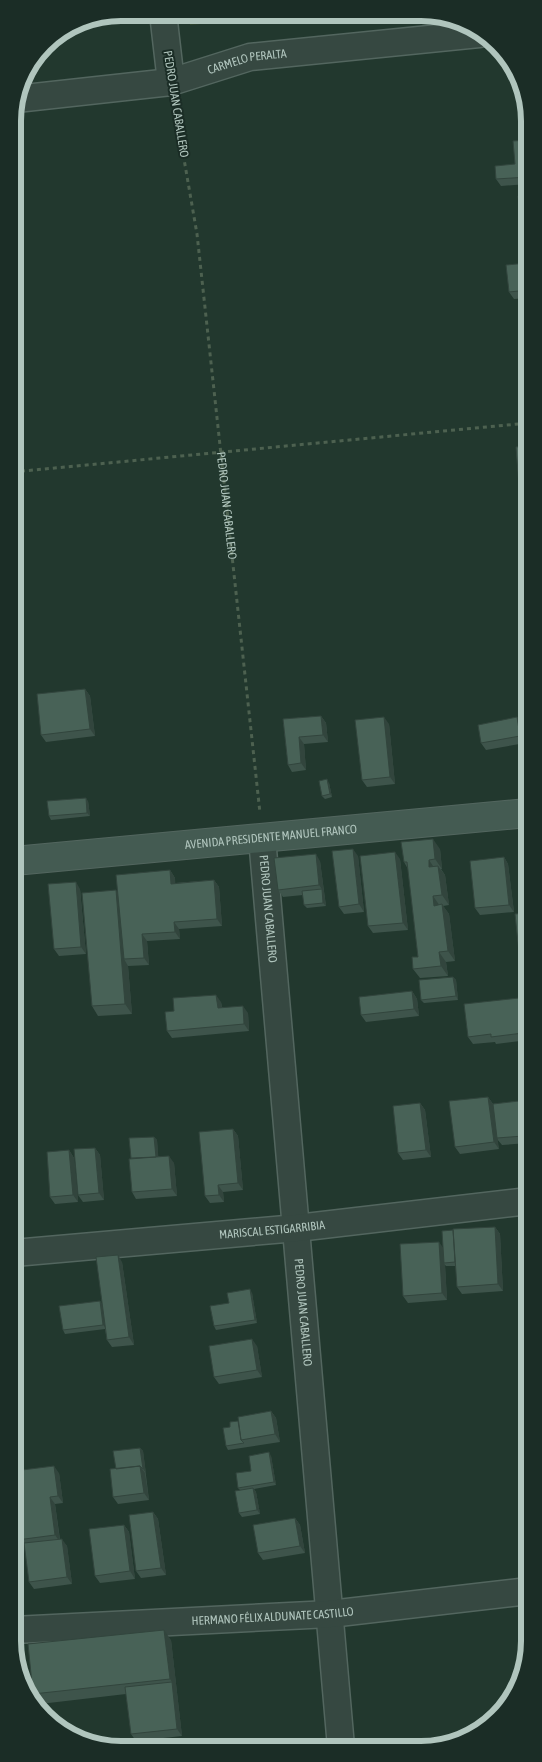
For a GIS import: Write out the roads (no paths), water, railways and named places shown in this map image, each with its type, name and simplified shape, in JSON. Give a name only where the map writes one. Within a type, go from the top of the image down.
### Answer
[{"type":"main road","name":"AVENIDA PRESIDENTE MANUEL FRANCO","points":[[21,860],[521,814]]},
{"type":"street","name":"PEDRO JUAN CABALLERO","points":[[163,21],[171,82]]},
{"type":"street","name":"CARMELO PERALTA","points":[[24,98],[171,82],[250,57],[471,35]]},
{"type":"street","name":"PEDRO JUAN CABALLERO","points":[[262,838],[341,1741]]},
{"type":"street","name":"MARISCAL ESTIGARRIBIA","points":[[21,1252],[297,1228],[521,1202]]},
{"type":"street","name":"HERMANO FÉLIX ALDUNATE CASTILLO","points":[[21,1630],[330,1614],[521,1592]]}]
